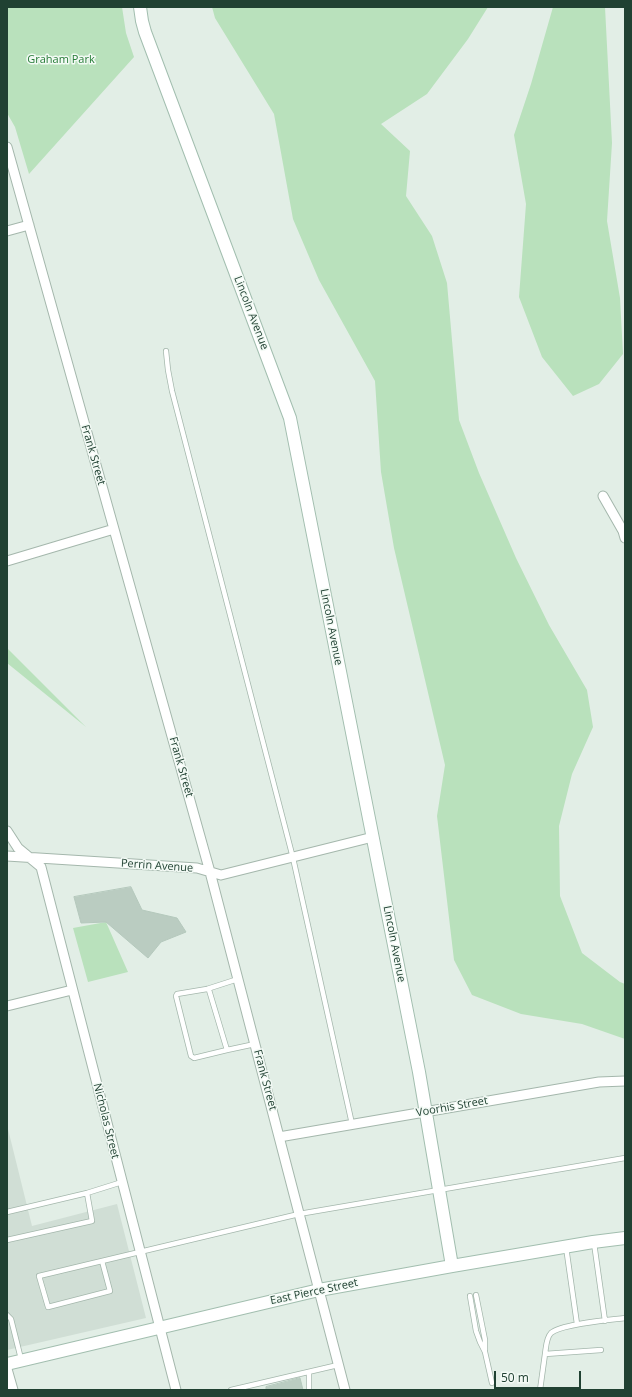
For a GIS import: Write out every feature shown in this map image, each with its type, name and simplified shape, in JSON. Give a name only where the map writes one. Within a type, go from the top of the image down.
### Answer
[{"type":"street","name":"Lincoln Avenue","points":[[140,7],[145,32],[290,418],[426,1112],[452,1266]]},
{"type":"street","name":"Frank Street","points":[[7,147],[210,872],[345,1390]]},
{"type":"street","points":[[7,231],[29,225]]},
{"type":"street","points":[[603,496],[623,531],[625,538]]},
{"type":"street","points":[[7,561],[114,529]]},
{"type":"street","name":"Nicholas Street","points":[[7,831],[18,848],[41,867],[176,1390]]},
{"type":"street","name":"Perrin Avenue","points":[[7,856],[197,868],[221,875],[373,837]]},
{"type":"street","points":[[7,1006],[72,990]]},
{"type":"street","name":"Voorhis Street","points":[[279,1137],[599,1082],[625,1081]]},
{"type":"street","name":"East Pierce Street","points":[[7,1364],[319,1290],[566,1246],[625,1238]]},
{"type":"street","points":[[7,1369],[13,1390]]},
{"type":"lane","points":[[166,351],[172,391],[293,858],[352,1124]]},
{"type":"lane","points":[[238,979],[207,988],[177,994],[176,996],[192,1056],[194,1058],[255,1044]]},
{"type":"lane","points":[[207,988],[209,990],[227,1050]]},
{"type":"lane","points":[[102,1261],[110,1291],[48,1307],[39,1276],[299,1214],[625,1158]]},
{"type":"lane","points":[[7,1212],[87,1193],[122,1182]]},
{"type":"lane","points":[[7,1240],[92,1221],[87,1193]]},
{"type":"lane","points":[[594,1242],[605,1321]]},
{"type":"lane","points":[[566,1246],[577,1324]]},
{"type":"lane","points":[[476,1295],[485,1340],[485,1352],[492,1383]]},
{"type":"lane","points":[[470,1296],[476,1331],[485,1352]]},
{"type":"lane","points":[[7,1315],[11,1319],[22,1361]]},
{"type":"lane","points":[[540,1390],[545,1354],[550,1333],[577,1324],[625,1318]]},
{"type":"lane","points":[[545,1354],[601,1350]]},
{"type":"lane","points":[[231,1390],[338,1365]]},
{"type":"lane","points":[[309,1372],[309,1390]]},
{"type":"shaded area","points":[[7,1125],[32,1226],[117,1204],[146,1318],[7,1350]]},
{"type":"green space","name":"Graham Park","points":[[7,7],[122,7],[126,33],[134,57],[29,174],[15,127],[7,113]]},
{"type":"green space","points":[[212,7],[488,7],[468,39],[427,94],[381,124],[410,151],[406,196],[432,236],[447,283],[459,420],[479,473],[516,558],[549,625],[587,690],[593,727],[572,774],[559,826],[560,896],[582,953],[620,982],[625,984],[625,1039],[582,1024],[521,1014],[472,995],[454,960],[437,816],[445,765],[394,548],[381,472],[375,381],[319,280],[293,219],[274,114],[215,18]]},
{"type":"green space","points":[[553,7],[605,7],[612,143],[607,221],[620,298],[623,354],[599,384],[573,396],[542,357],[519,297],[526,204],[514,135],[531,84]]},
{"type":"green space","points":[[7,648],[86,727],[7,663]]},
{"type":"green space","points":[[106,922],[128,972],[88,982],[73,928]]},
{"type":"building","points":[[131,887],[142,910],[177,918],[186,932],[161,942],[148,958],[106,922],[81,923],[74,897]]},
{"type":"building","points":[[300,1378],[303,1390],[266,1390],[266,1387]]}]
